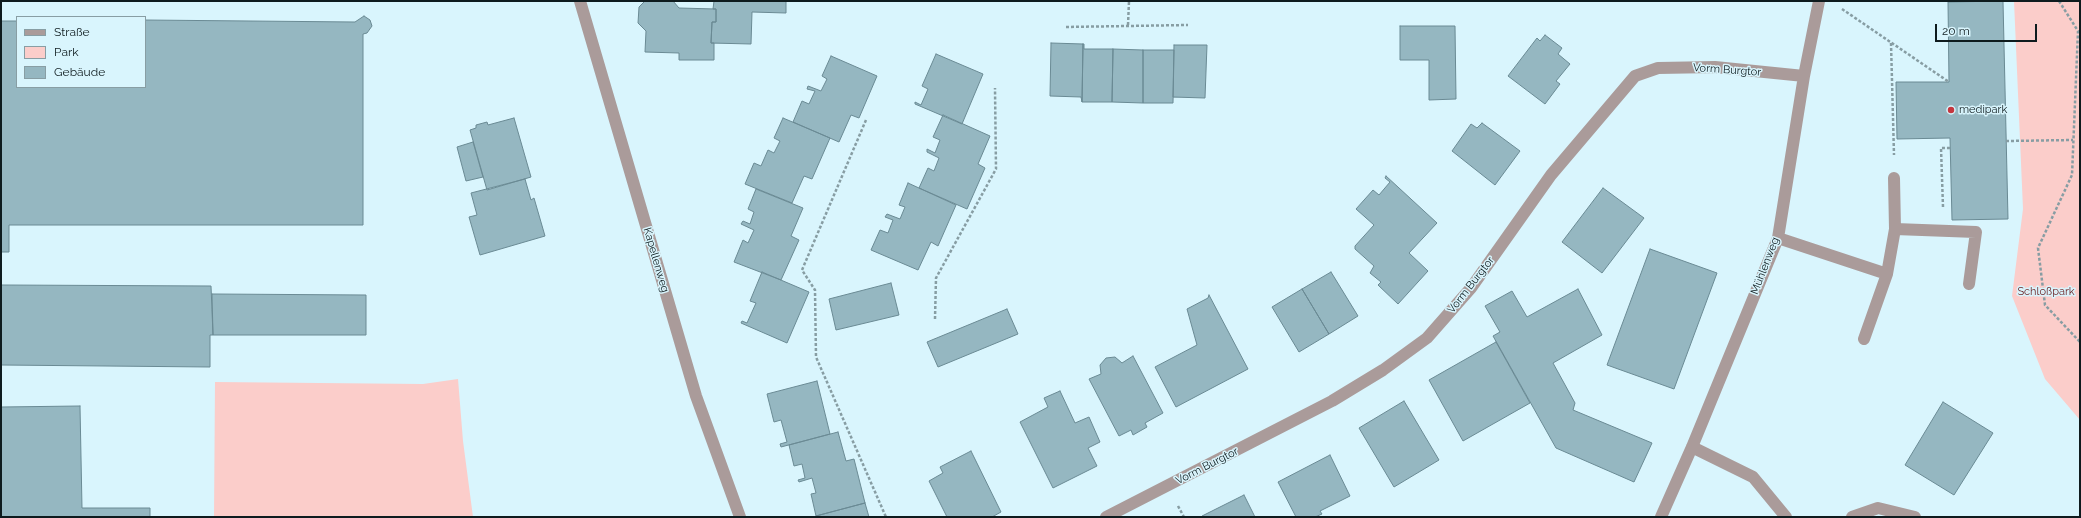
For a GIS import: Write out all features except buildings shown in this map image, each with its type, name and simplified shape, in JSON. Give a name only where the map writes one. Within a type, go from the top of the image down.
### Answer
[{"type":"street","name":"Kapellenweg","points":[[580,1],[696,396],[740,517]]},
{"type":"street","name":"Mühlenweg","points":[[1661,517],[1692,447],[1778,238],[1804,76],[1819,1]]},
{"type":"street","name":"Vorm Burgtor","points":[[1106,517],[1332,401],[1383,370],[1426,338],[1471,288],[1551,175],[1635,76],[1658,68],[1715,67],[1804,76]]},
{"type":"street","points":[[1864,339],[1887,274],[1895,229],[1894,178]]},
{"type":"street","points":[[1895,229],[1943,232],[1976,232],[1969,284]]},
{"type":"street","points":[[1778,238],[1887,274]]},
{"type":"street","points":[[1692,447],[1753,477],[1786,517]]},
{"type":"street","points":[[1852,517],[1878,508],[1915,517]]},
{"type":"path","points":[[1128,25],[1129,1]]},
{"type":"path","points":[[2059,1],[2079,30],[2072,175],[2038,248],[2045,304],[2080,342]]},
{"type":"path","points":[[1835,5],[1949,82]]},
{"type":"path","points":[[1066,27],[1188,25]]},
{"type":"path","points":[[1891,43],[1894,178]]},
{"type":"path","points":[[935,319],[936,278],[996,169],[995,88]]},
{"type":"path","points":[[866,120],[802,270],[815,290],[816,357],[886,517]]},
{"type":"path","points":[[2006,141],[2073,140]]},
{"type":"path","points":[[1943,232],[1941,148],[1950,148]]},
{"type":"green space","name":"Schloßpark","points":[[2014,1],[2080,1],[2080,420],[2045,379],[2012,296],[2023,209]]},
{"type":"green space","points":[[458,379],[463,441],[473,517],[214,517],[215,382],[423,384]]},
{"type":"place","name":"medipark","points":[[1951,110]]}]
